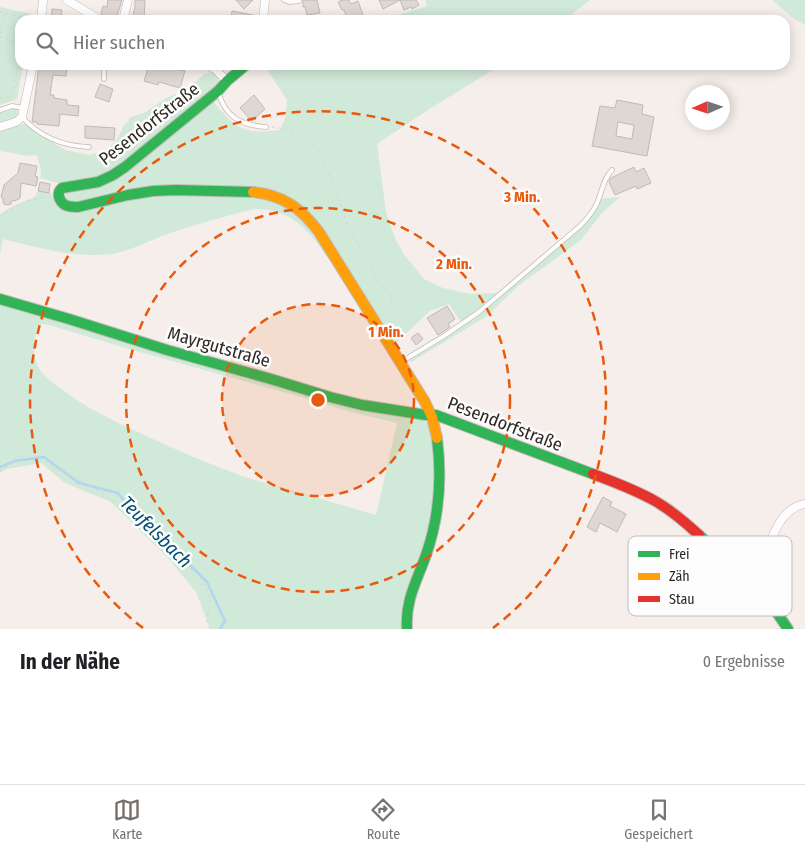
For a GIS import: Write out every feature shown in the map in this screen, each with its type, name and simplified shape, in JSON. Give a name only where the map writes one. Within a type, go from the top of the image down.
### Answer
[{"type":"street","points":[[42,15],[43,0]]},
{"type":"street","points":[[67,0],[92,15]]},
{"type":"street","points":[[124,15],[128,0]]},
{"type":"street","points":[[264,15],[265,0]]},
{"type":"street","points":[[0,127],[16,122],[22,117],[32,70]]},
{"type":"street","points":[[216,70],[227,81]]},
{"type":"street","name":"Pesendorfstraße","points":[[240,70],[218,91],[118,172],[96,183],[64,187],[60,190],[59,194],[62,203],[67,206],[78,207],[137,193],[156,191],[246,192],[263,194],[287,202],[296,207],[320,232],[401,362],[431,415],[441,417],[621,485],[665,507],[700,536]]},
{"type":"street","name":"Mayrgutstraße","points":[[0,299],[330,397],[362,405],[431,415]]},
{"type":"street","points":[[406,629],[408,601],[427,554],[437,513],[439,482],[438,450],[431,415]]},
{"type":"street","points":[[773,536],[775,530],[792,509],[805,504]]},
{"type":"street","name":"Pesendorfstraße","points":[[779,616],[788,629]]},
{"type":"lane","points":[[284,0],[289,2],[299,1]]},
{"type":"lane","points":[[104,70],[104,79]]},
{"type":"lane","points":[[218,91],[223,104],[231,116],[250,126],[266,127]]},
{"type":"lane","points":[[0,110],[12,106],[24,108]]},
{"type":"lane","points":[[22,117],[34,130],[54,140],[74,147],[89,147]]},
{"type":"lane","points":[[401,362],[479,312],[580,226],[594,209],[606,178],[612,170]]},
{"type":"path","points":[[0,12],[15,15]]},
{"type":"path","points":[[0,34],[5,13]]},
{"type":"path","points":[[0,37],[15,41]]},
{"type":"path","points":[[0,98],[12,96],[17,70]]},
{"type":"path","points":[[266,127],[274,127],[299,134],[323,158],[348,226],[379,282],[391,297],[392,306],[385,314],[374,319]]},
{"type":"path","points":[[0,217],[10,210],[35,199],[59,194]]},
{"type":"path","points":[[0,472],[7,465],[23,456],[38,456],[94,488],[122,508],[146,533],[200,576],[210,597],[207,620],[210,629]]},
{"type":"green space","points":[[425,0],[590,0],[570,15],[397,15],[427,6]]},
{"type":"green space","points":[[772,0],[805,0],[805,25]]},
{"type":"green space","points":[[0,7],[31,15],[15,15],[15,70],[22,70],[17,99],[0,105]]},
{"type":"green space","points":[[493,70],[377,144],[386,212],[394,236],[403,253],[424,279],[443,288],[470,294],[497,293],[590,213],[599,192],[601,199],[620,197],[602,213],[581,240],[518,286],[487,316],[410,363],[408,354],[461,322],[449,304],[430,311],[394,345],[305,209],[292,198],[276,191],[259,188],[180,186],[71,204],[65,199],[68,191],[94,187],[112,181],[213,101],[228,118],[241,128],[257,131],[280,130],[286,116],[287,100],[268,71]]},
{"type":"green space","points":[[212,72],[217,76],[218,81],[215,86],[116,169],[93,179],[57,183],[40,178],[41,171],[37,155],[29,156],[0,151],[0,112],[17,107],[18,123],[20,125],[26,124],[65,150],[90,155],[107,150],[118,138],[129,118],[146,112],[173,95],[179,95],[205,74]]},
{"type":"green space","points":[[38,191],[51,193],[58,206],[72,211],[145,196],[249,196],[273,200],[287,207],[314,231],[333,266],[310,234],[291,218],[268,210],[254,209],[185,228],[119,253],[84,255],[44,249],[3,239],[0,254],[0,214],[35,197]]},
{"type":"green space","points":[[0,302],[424,420],[430,425],[433,435],[436,481],[429,531],[403,629],[210,629],[196,592],[168,558],[111,502],[65,483],[41,463],[0,472]],"holes":[[[42,324],[351,412],[397,423],[376,515],[245,477],[166,445],[88,407],[49,380],[37,365],[34,348],[36,331],[38,326]]]},
{"type":"building","points":[[108,0],[122,0],[117,15],[101,14],[103,6],[107,7]]},
{"type":"building","points":[[135,0],[145,0],[144,15],[133,15]]},
{"type":"building","points":[[236,0],[253,0],[244,9]]},
{"type":"building","points":[[303,0],[317,0],[320,13],[307,15],[305,7],[303,7]]},
{"type":"building","points":[[349,0],[351,4],[358,1],[363,15],[346,15],[338,2]]},
{"type":"building","points":[[379,0],[400,0],[383,9]]},
{"type":"building","points":[[400,0],[416,0],[419,5],[412,9],[411,7],[404,10]]},
{"type":"building","points":[[52,9],[62,10],[62,15],[51,15]]},
{"type":"building","points":[[232,11],[253,15],[232,15]]},
{"type":"building","points":[[38,70],[67,70],[66,76],[53,75],[50,95],[54,95],[54,98],[67,100],[67,105],[79,106],[78,116],[60,114],[59,126],[32,122]]},
{"type":"building","points":[[147,70],[185,71],[180,88],[159,82],[158,85],[144,81]]},
{"type":"building","points":[[100,84],[113,89],[109,102],[95,97]]},
{"type":"building","points":[[254,95],[265,109],[252,121],[240,108]]},
{"type":"building","points":[[617,100],[643,105],[642,114],[654,117],[647,156],[592,146],[600,106],[615,108]],"holes":[[[618,122],[634,125],[632,139],[616,136]]]},
{"type":"building","points":[[85,126],[115,128],[114,140],[85,138]]},
{"type":"building","points":[[20,163],[37,166],[35,176],[38,177],[36,186],[21,183],[20,198],[15,201],[12,200],[11,204],[4,204],[1,197],[4,185],[18,173]]},
{"type":"building","points":[[634,167],[636,172],[644,168],[651,183],[637,189],[636,186],[615,195],[609,182],[611,178]]},
{"type":"building","points":[[40,182],[50,184],[49,193],[38,191]]},
{"type":"building","points":[[447,306],[455,319],[448,324],[450,327],[438,335],[427,318]]},
{"type":"building","points":[[418,333],[423,339],[416,345],[411,338]]},
{"type":"building","points":[[603,497],[612,502],[610,506],[626,514],[617,532],[600,523],[596,532],[587,527]]},
{"type":"waterway","name":"Teufelsbach","points":[[0,467],[15,461],[44,457],[79,483],[118,493],[143,524],[176,551],[207,582],[225,621],[220,629]]},
{"type":"traffic: fast","points":[[240,70],[218,91],[125,167],[98,182],[62,188],[59,195],[65,205],[78,207],[153,191],[253,192]]},
{"type":"traffic: fast","points":[[0,299],[330,397],[362,405],[436,415],[593,474]]},
{"type":"traffic: fast","points":[[407,629],[410,600],[426,555],[437,512],[439,482],[437,438]]},
{"type":"traffic: fast","points":[[779,616],[788,629]]},
{"type":"traffic: slow","points":[[253,192],[273,196],[290,204],[305,216],[319,232],[425,402],[432,417],[437,438]]},
{"type":"traffic: jam","points":[[593,474],[655,501],[667,508],[699,535]]}]
